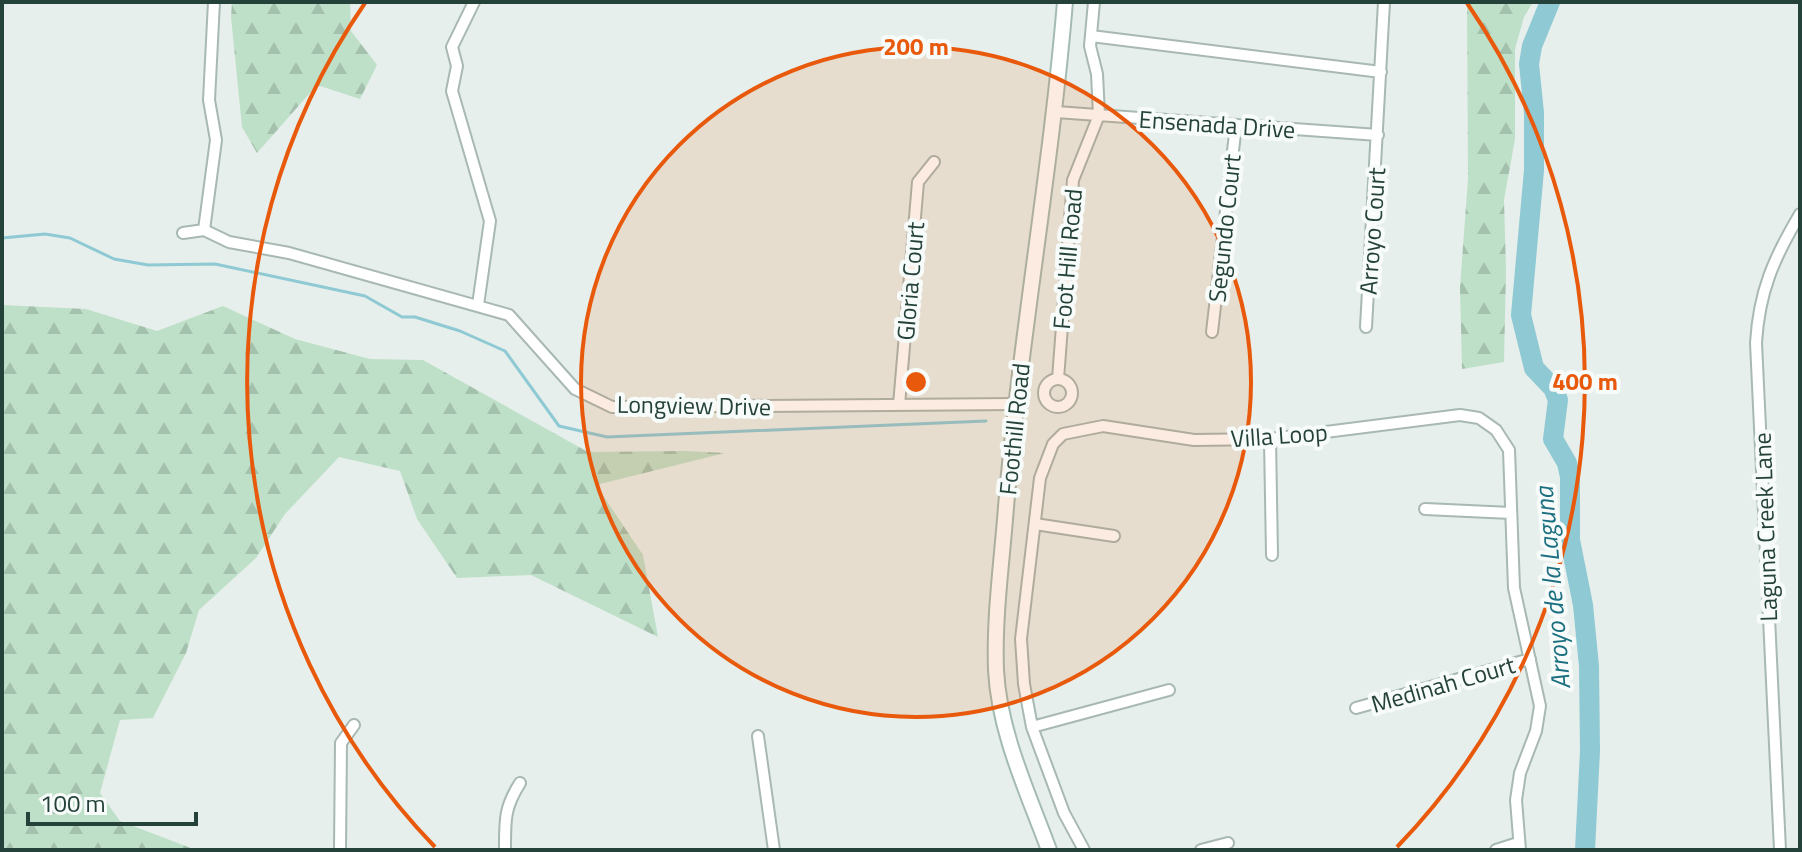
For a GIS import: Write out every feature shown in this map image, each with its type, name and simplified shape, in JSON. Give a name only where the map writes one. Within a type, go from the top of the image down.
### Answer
[{"type":"main road","name":"Foothill Road","points":[[1049,850],[1006,730],[996,672],[1015,404],[1056,112],[1065,2]]},
{"type":"street","points":[[204,230],[216,140],[209,100],[214,2]]},
{"type":"street","points":[[474,2],[452,47],[457,66],[452,91],[490,221],[478,305]]},
{"type":"street","name":"Foot Hill Road","points":[[1058,379],[1073,180],[1099,115],[1097,74],[1090,46],[1094,2]]},
{"type":"street","name":"Arroyo Court","points":[[1366,327],[1384,2]]},
{"type":"street","points":[[1091,36],[1381,72]]},
{"type":"street","name":"Ensenada Drive","points":[[1056,112],[1378,135]]},
{"type":"street","name":"Segundo Court","points":[[1212,332],[1236,125]]},
{"type":"street","name":"Gloria Court","points":[[899,405],[918,182],[934,162]]},
{"type":"street","name":"Laguna Creek Lane","points":[[1780,850],[1756,343],[1762,294],[1778,250],[1796,230],[1800,214]]},
{"type":"street","name":"Longview Drive","points":[[183,233],[204,230],[229,242],[289,253],[509,315],[575,389],[612,407],[1015,404]]},
{"type":"street","name":"Villa Loop","points":[[1084,850],[1064,813],[1032,727],[1024,684],[1021,639],[1040,478],[1053,444],[1063,434],[1103,426],[1194,440],[1270,439],[1460,415],[1479,418],[1496,430],[1509,450],[1514,588],[1540,706],[1536,731],[1520,773],[1516,800],[1519,846]]},
{"type":"street","points":[[1270,439],[1272,555]]},
{"type":"street","points":[[1425,509],[1511,513]]},
{"type":"street","points":[[1035,524],[1114,536]]},
{"type":"street","name":"Medinah Court","points":[[1356,708],[1530,659]]},
{"type":"street","points":[[1032,727],[1169,690]]},
{"type":"street","points":[[340,850],[341,743],[354,725]]},
{"type":"street","points":[[758,736],[774,850]]},
{"type":"street","points":[[505,850],[508,800],[520,783]]},
{"type":"street","points":[[1201,850],[1228,843]]},
{"type":"street","points":[[1496,850],[1519,846]]},
{"type":"green space","points":[[232,2],[350,2],[351,31],[377,65],[360,99],[317,85],[257,153],[242,127]]},
{"type":"green space","points":[[1467,2],[1533,2],[1524,17],[1515,49],[1515,139],[1504,200],[1504,362],[1462,369],[1460,287],[1468,179]]},
{"type":"green space","points":[[2,305],[86,309],[157,331],[223,306],[295,339],[370,359],[423,360],[588,452],[725,453],[596,485],[643,555],[658,637],[531,575],[457,578],[417,519],[400,471],[339,457],[285,514],[256,558],[199,610],[186,653],[153,718],[120,720],[100,793],[120,821],[196,850],[2,850]]},
{"type":"waterway","name":"Arroyo de la Laguna","points":[[1550,2],[1532,46],[1529,64],[1534,113],[1534,170],[1521,315],[1534,368],[1553,388],[1558,400],[1553,439],[1567,463],[1570,477],[1570,540],[1583,605],[1589,666],[1590,751],[1585,850]]},
{"type":"waterway","points":[[2,238],[45,234],[70,238],[114,259],[148,265],[215,264],[365,296],[402,317],[415,317],[460,331],[505,351],[559,426],[607,437],[986,421]]}]
